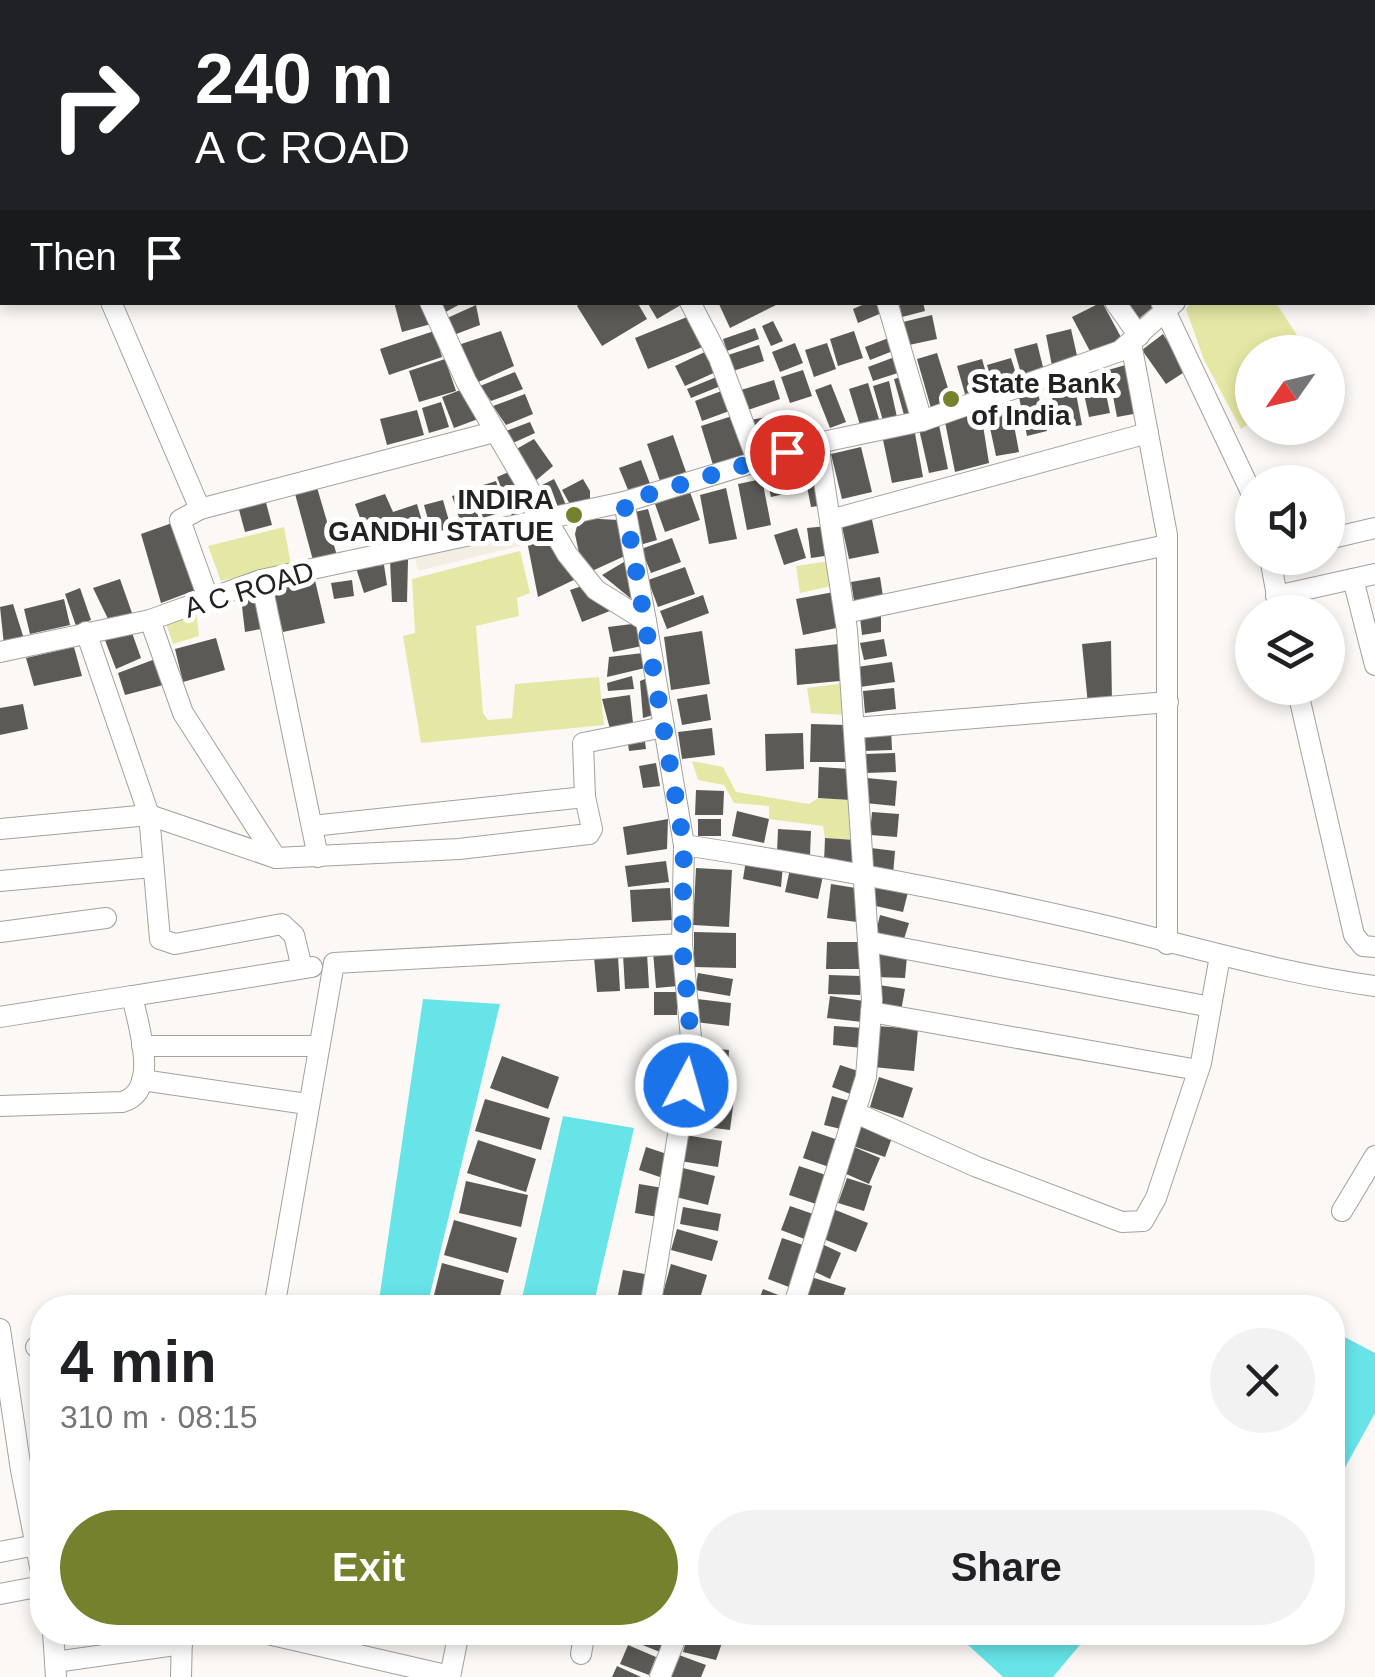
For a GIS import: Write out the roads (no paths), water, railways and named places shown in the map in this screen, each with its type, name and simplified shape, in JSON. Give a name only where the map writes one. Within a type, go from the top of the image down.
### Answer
[{"type":"street","points":[[112,305],[200,509]]},
{"type":"street","points":[[431,305],[494,432],[566,554],[596,590],[646,622]]},
{"type":"street","points":[[692,305],[719,358],[756,460]]},
{"type":"street","points":[[887,305],[922,421]]},
{"type":"street","points":[[1117,305],[1135,340],[1167,544],[1167,944]]},
{"type":"street","points":[[1167,305],[1239,465]]},
{"type":"street","name":"A C ROAD","points":[[0,652],[150,620],[260,580],[624,502],[818,443],[922,421],[1120,351],[1167,305]]},
{"type":"street","points":[[208,598],[180,520],[200,509],[494,432]]},
{"type":"street","points":[[830,520],[1148,433]]},
{"type":"street","points":[[797,1295],[866,1077],[871,1012],[867,875],[845,612],[818,443]]},
{"type":"street","points":[[624,502],[684,845],[682,944],[692,1048],[652,1295]]},
{"type":"street","points":[[1345,535],[1375,528]]},
{"type":"street","points":[[845,612],[1167,544]]},
{"type":"street","points":[[1305,595],[1375,574]]},
{"type":"street","points":[[1353,579],[1375,665]]},
{"type":"street","points":[[260,580],[318,856]]},
{"type":"street","points":[[150,620],[184,713],[276,858]]},
{"type":"street","points":[[86,632],[149,814],[160,939],[176,944],[282,924],[294,935],[302,968]]},
{"type":"street","points":[[855,728],[1168,702]]},
{"type":"street","points":[[1301,705],[1354,935],[1362,946],[1375,946]]},
{"type":"street","points":[[0,829],[149,814],[276,858],[459,849],[584,835],[592,829],[582,743],[664,726]]},
{"type":"street","points":[[312,826],[586,797]]},
{"type":"street","points":[[684,845],[867,875],[1220,956],[1375,986]]},
{"type":"street","points":[[0,881],[152,866]]},
{"type":"street","points":[[0,932],[106,918]]},
{"type":"street","points":[[870,942],[1211,1008]]},
{"type":"street","points":[[0,1017],[334,963],[682,944]]},
{"type":"street","points":[[856,1114],[977,1168],[1122,1222],[1143,1220],[1156,1198],[1198,1070],[1220,956]]},
{"type":"street","points":[[276,1295],[334,963]]},
{"type":"street","points":[[0,1106],[122,1102],[139,1094],[142,1046],[132,996]]},
{"type":"street","points":[[871,1012],[1198,1070]]},
{"type":"street","points":[[142,1046],[317,1046]]},
{"type":"street","points":[[142,1080],[307,1104]]},
{"type":"street","points":[[1342,1211],[1375,1156]]},
{"type":"street","points":[[0,1329],[5,1399],[30,1517]]},
{"type":"street","points":[[0,1552],[30,1546]]},
{"type":"street","points":[[0,1594],[30,1588]]},
{"type":"street","points":[[54,1645],[56,1670],[154,1645]]},
{"type":"street","points":[[181,1677],[182,1645]]},
{"type":"street","points":[[315,1645],[450,1676],[456,1645]]},
{"type":"street","points":[[581,1654],[583,1645]]},
{"type":"street","points":[[660,1677],[673,1645]]},
{"type":"water","points":[[423,999],[500,1004],[430,1295],[380,1295]]},
{"type":"water","points":[[563,1116],[634,1128],[596,1295],[523,1295]]},
{"type":"water","points":[[1345,1337],[1375,1353],[1375,1413],[1345,1468]]},
{"type":"water","points":[[968,1645],[1080,1645],[1053,1677],[1003,1677]]},
{"type":"place","name":"State Bank of India","points":[[951,399]]},
{"type":"place","name":"INDIRA GANDHI STATUE","points":[[574,515]]}]
